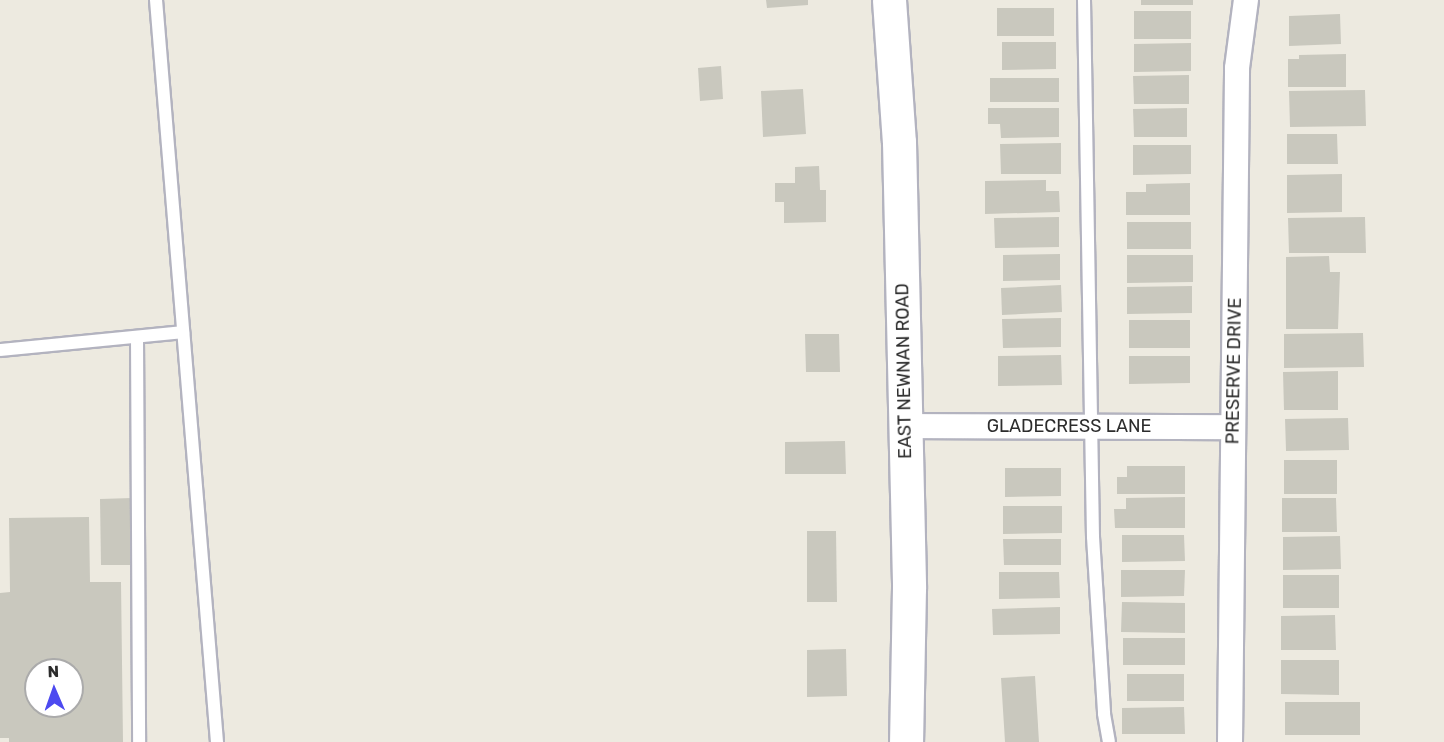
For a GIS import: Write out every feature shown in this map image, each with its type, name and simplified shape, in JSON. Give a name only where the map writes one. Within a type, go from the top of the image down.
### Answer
[{"type":"street","name":"EAST NEWNAN ROAD","points":[[889,0],[899,142],[909,588],[906,742]]},
{"type":"street","name":"PRESERVE DRIVE","points":[[1230,742],[1237,68],[1246,0]]},
{"type":"street","name":"GLADECRESS LANE","points":[[905,426],[1233,427]]},
{"type":"lane","points":[[156,0],[217,742]]},
{"type":"lane","points":[[1084,0],[1093,425],[1093,537],[1104,714],[1109,742]]},
{"type":"lane","points":[[0,350],[183,332]]},
{"type":"lane","points":[[137,337],[139,742]]},
{"type":"building","points":[[766,0],[808,0],[808,5],[767,8]]},
{"type":"building","points":[[1141,0],[1193,0],[1193,5],[1141,5]]},
{"type":"building","points":[[997,8],[1054,8],[1054,36],[997,36]]},
{"type":"building","points":[[1134,11],[1191,11],[1191,39],[1134,39]]},
{"type":"building","points":[[1340,14],[1341,44],[1289,46],[1289,16]]},
{"type":"building","points":[[1002,42],[1056,42],[1056,69],[1002,70]]},
{"type":"building","points":[[1191,43],[1191,71],[1134,72],[1134,44]]},
{"type":"building","points":[[1346,54],[1346,87],[1288,87],[1288,59],[1299,59],[1299,55]]},
{"type":"building","points":[[721,66],[723,99],[700,101],[698,68]]},
{"type":"building","points":[[1189,75],[1189,104],[1134,104],[1133,76]]},
{"type":"building","points":[[990,78],[1059,78],[1059,102],[990,102]]},
{"type":"building","points":[[803,89],[806,134],[763,137],[761,91]]},
{"type":"building","points":[[1365,90],[1366,126],[1290,127],[1289,91]]},
{"type":"building","points":[[988,108],[1059,108],[1059,137],[1001,138],[1000,124],[988,124]]},
{"type":"building","points":[[1187,108],[1187,137],[1134,137],[1133,109]]},
{"type":"building","points":[[1287,134],[1337,134],[1338,164],[1287,164]]},
{"type":"building","points":[[1061,143],[1061,174],[1001,174],[1000,144]]},
{"type":"building","points":[[1133,145],[1191,145],[1191,174],[1133,175]]},
{"type":"building","points":[[819,166],[820,190],[826,190],[826,222],[784,223],[784,202],[775,202],[775,183],[795,183],[795,167]]},
{"type":"building","points":[[1342,174],[1342,212],[1287,213],[1287,175]]},
{"type":"building","points":[[1046,180],[1046,191],[1059,191],[1060,212],[985,214],[985,181]]},
{"type":"building","points":[[1190,183],[1190,215],[1126,215],[1126,192],[1146,192],[1146,184]]},
{"type":"building","points":[[1059,217],[1059,247],[995,248],[994,218]]},
{"type":"building","points":[[1365,217],[1366,253],[1289,253],[1288,218]]},
{"type":"building","points":[[1127,222],[1191,222],[1191,249],[1127,249]]},
{"type":"building","points":[[1060,254],[1060,280],[1003,281],[1003,255]]},
{"type":"building","points":[[1127,255],[1193,255],[1193,282],[1127,283]]},
{"type":"building","points":[[1329,256],[1330,272],[1340,272],[1338,329],[1286,329],[1286,257]]},
{"type":"building","points":[[1061,285],[1062,312],[1002,315],[1001,288]]},
{"type":"building","points":[[1192,286],[1192,313],[1127,314],[1127,287]]},
{"type":"building","points":[[1061,318],[1061,347],[1003,348],[1002,319]]},
{"type":"building","points":[[1129,320],[1190,320],[1190,348],[1129,348]]},
{"type":"building","points":[[1363,333],[1364,367],[1284,368],[1284,334]]},
{"type":"building","points":[[805,334],[839,334],[840,372],[806,372]]},
{"type":"building","points":[[1061,355],[1062,385],[998,386],[998,356]]},
{"type":"building","points":[[1129,356],[1190,356],[1190,383],[1129,384]]},
{"type":"building","points":[[1338,371],[1338,410],[1284,410],[1283,372]]},
{"type":"building","points":[[1348,418],[1349,450],[1286,451],[1285,419]]},
{"type":"building","points":[[845,441],[846,474],[785,474],[785,442]]},
{"type":"building","points":[[1284,460],[1337,460],[1337,494],[1284,494]]},
{"type":"building","points":[[1127,466],[1185,466],[1185,494],[1117,494],[1117,477],[1127,477]]},
{"type":"building","points":[[1005,468],[1061,468],[1061,496],[1005,497]]},
{"type":"building","points":[[1185,497],[1185,528],[1115,528],[1114,509],[1126,509],[1126,498]]},
{"type":"building","points":[[132,498],[133,565],[101,565],[100,499]]},
{"type":"building","points":[[1282,498],[1336,498],[1337,532],[1282,532]]},
{"type":"building","points":[[1003,506],[1062,506],[1062,533],[1003,534]]},
{"type":"building","points":[[89,517],[90,582],[121,582],[123,742],[9,742],[9,738],[0,738],[0,593],[10,592],[9,518]]},
{"type":"building","points":[[807,531],[836,531],[837,602],[807,602]]},
{"type":"building","points":[[1122,535],[1184,535],[1185,561],[1122,562]]},
{"type":"building","points":[[1340,536],[1341,569],[1283,570],[1283,537]]},
{"type":"building","points":[[1003,539],[1061,539],[1061,565],[1004,565]]},
{"type":"building","points":[[1121,570],[1185,570],[1184,596],[1121,597]]},
{"type":"building","points":[[999,572],[1059,572],[1060,598],[999,599]]},
{"type":"building","points":[[1283,575],[1339,575],[1339,608],[1283,608]]},
{"type":"building","points":[[1122,602],[1185,603],[1185,633],[1121,632]]},
{"type":"building","points":[[1060,607],[1060,634],[993,635],[992,609]]},
{"type":"building","points":[[1335,615],[1336,650],[1281,650],[1281,616]]},
{"type":"building","points":[[1123,638],[1185,638],[1185,665],[1123,665]]},
{"type":"building","points":[[846,649],[847,696],[807,697],[807,650]]},
{"type":"building","points":[[1281,660],[1339,660],[1339,695],[1281,694]]},
{"type":"building","points":[[1127,674],[1184,674],[1184,701],[1127,701]]},
{"type":"building","points":[[1035,676],[1039,742],[1005,742],[1001,678]]},
{"type":"building","points":[[1285,702],[1360,702],[1360,735],[1285,735]]},
{"type":"building","points":[[1184,707],[1185,734],[1122,734],[1122,708]]}]
